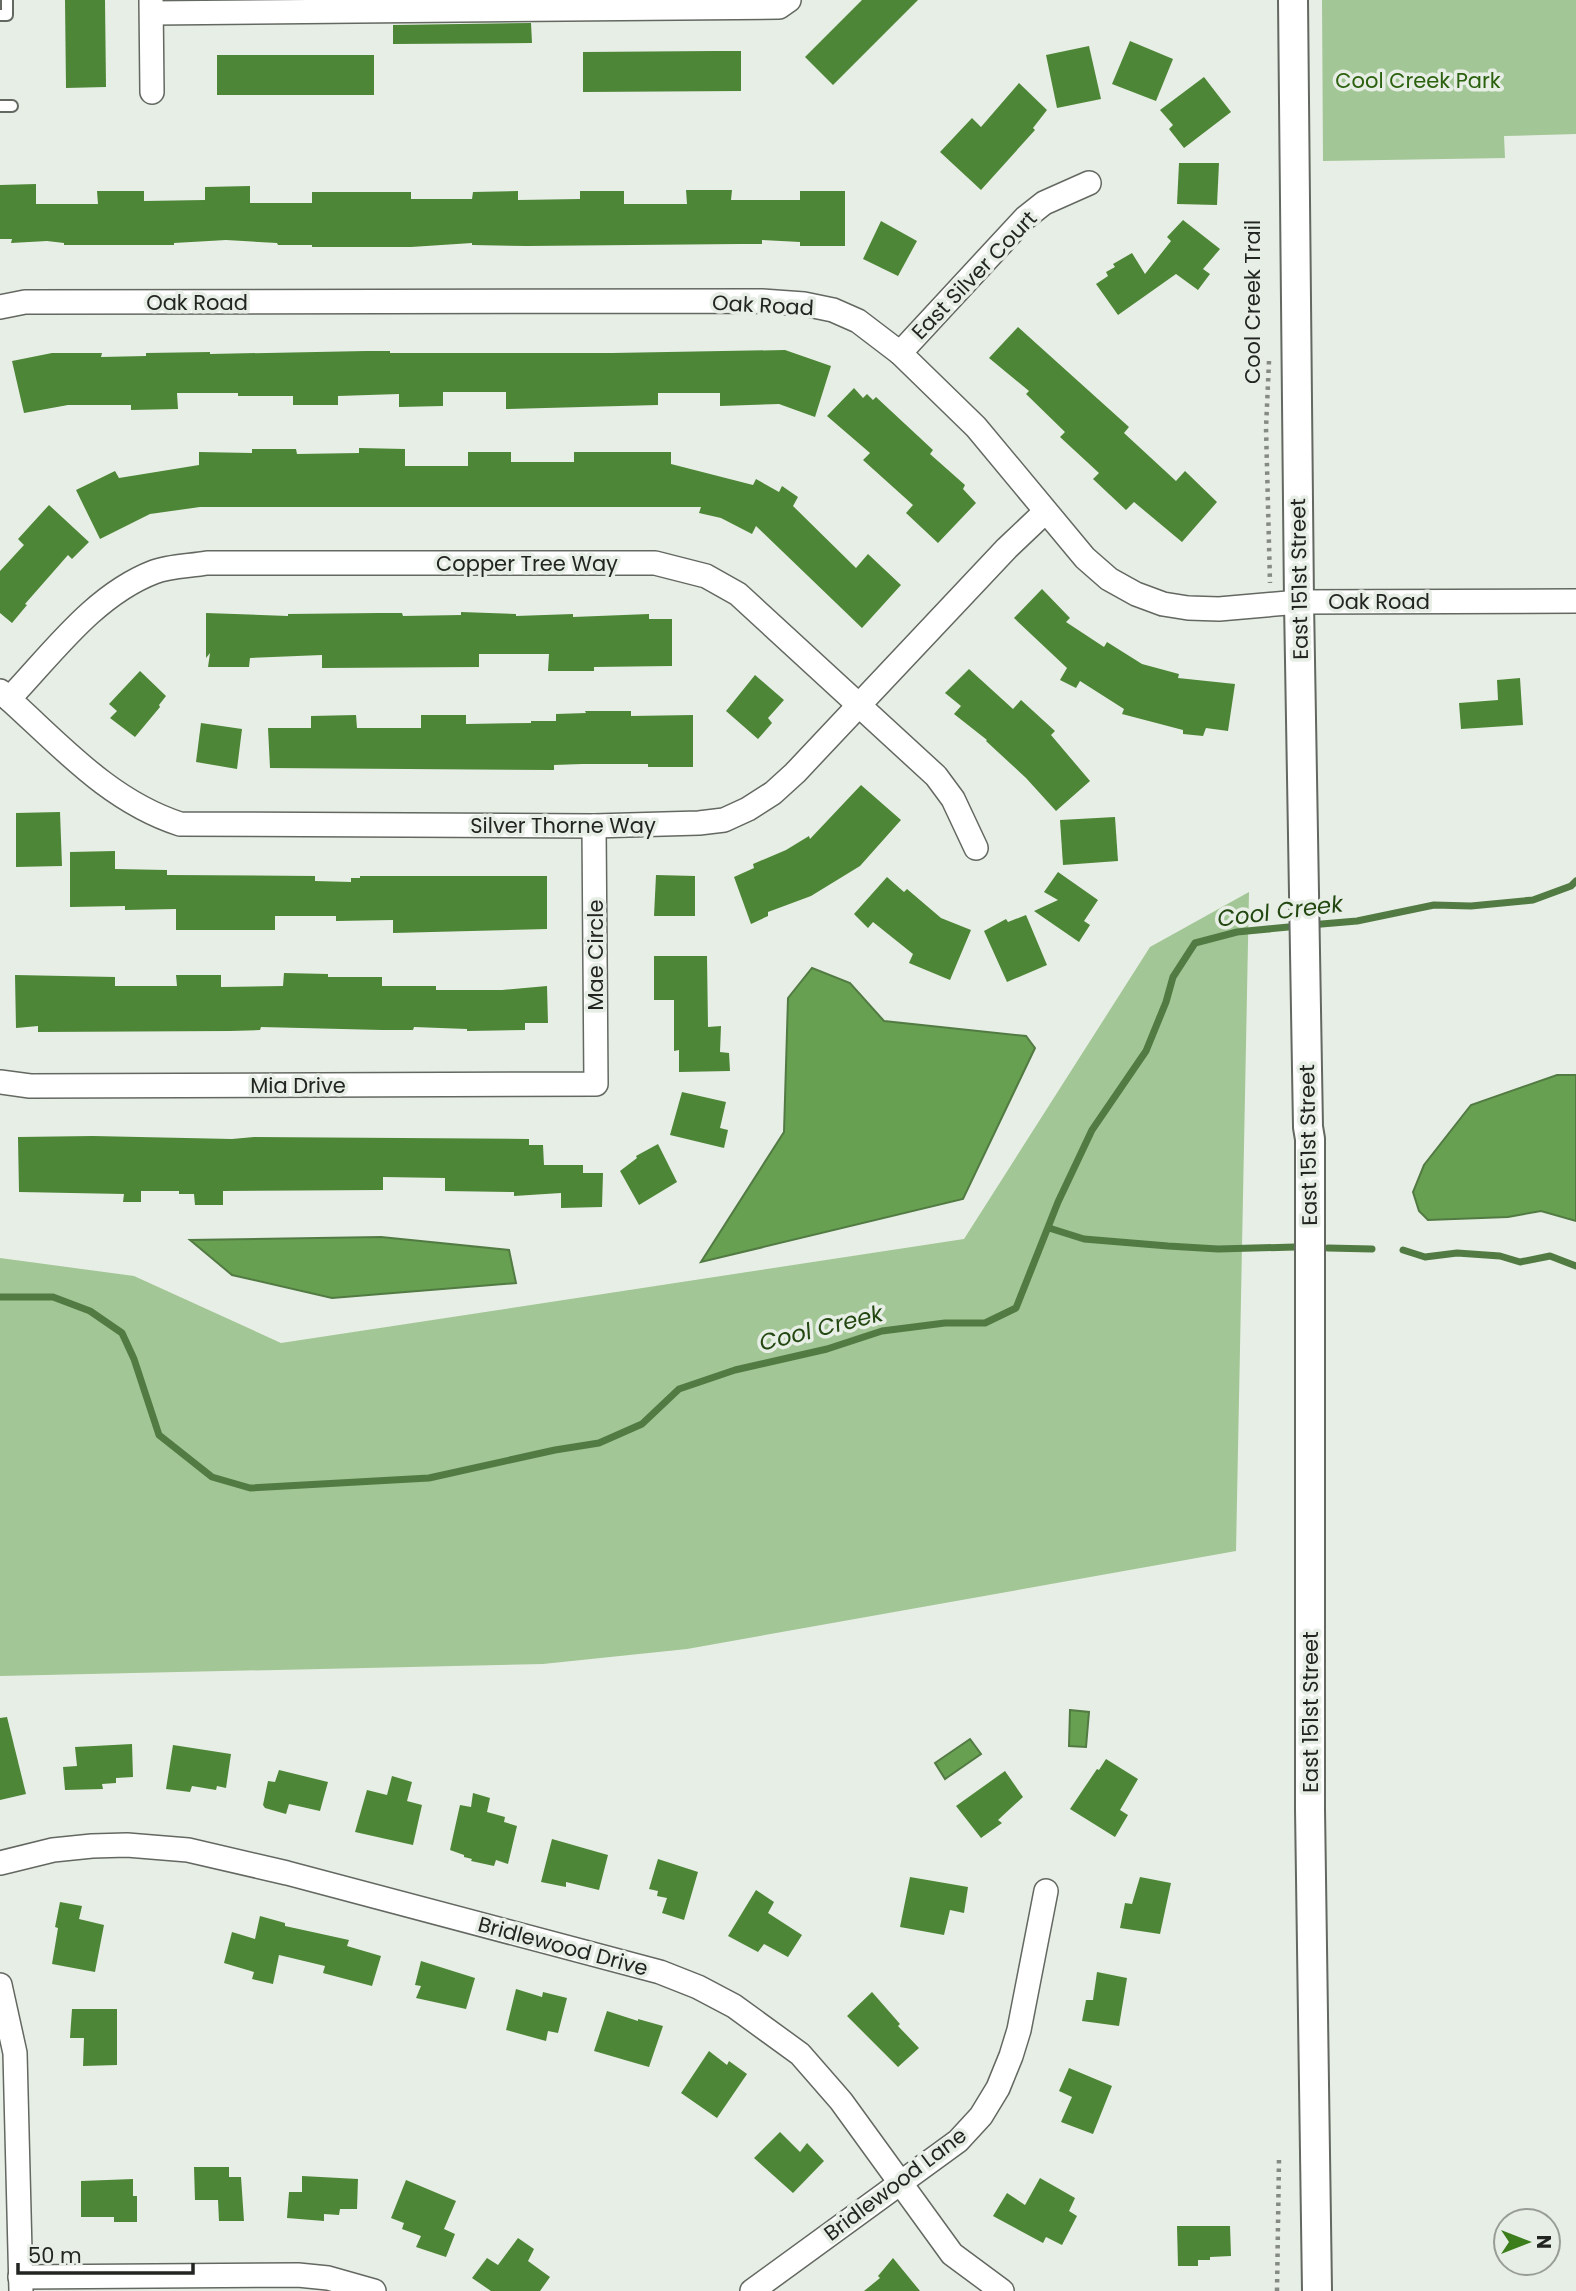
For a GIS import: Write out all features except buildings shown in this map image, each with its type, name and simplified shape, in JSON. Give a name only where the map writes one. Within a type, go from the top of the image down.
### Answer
[{"type":"street","points":[[152,92],[151,7],[779,7],[789,0]]},
{"type":"street","name":"East 151st Street","points":[[1293,0],[1299,602],[1310,1139],[1310,1809],[1317,2291]]},
{"type":"street","name":"East Silver Court","points":[[900,352],[1025,218],[1044,203],[1089,183]]},
{"type":"street","name":"Oak Road","points":[[0,307],[24,302],[762,301],[804,304],[833,310],[858,321],[900,352],[976,427],[1085,558],[1109,579],[1136,594],[1163,604],[1219,609],[1299,602],[1576,601]]},
{"type":"street","name":"Silver Thorne Way","points":[[5,695],[99,782],[129,802],[180,824],[594,826],[724,820],[773,793],[795,773],[1007,548],[1045,512]]},
{"type":"street","name":"Copper Tree Way","points":[[5,695],[91,612],[123,587],[155,571],[207,564],[655,562],[706,576],[738,594],[936,776],[953,799],[976,848]]},
{"type":"street","name":"Mae Circle","points":[[594,826],[596,1084]]},
{"type":"street","name":"Mia Drive","points":[[0,1082],[30,1086],[596,1084]]},
{"type":"street","name":"Bridlewood Drive","points":[[0,1863],[53,1850],[92,1846],[138,1845],[188,1850],[287,1873],[660,1972],[698,1987],[734,2006],[800,2053],[841,2101],[953,2254],[1002,2291]]},
{"type":"street","name":"Bridlewood Lane","points":[[752,2291],[958,2141],[981,2116],[998,2088],[1019,2030],[1046,1891]]},
{"type":"street","points":[[0,1985],[15,2053],[20,2284],[298,2275],[328,2278],[374,2291]]},
{"type":"lane","points":[[0,15],[7,15],[7,0]]},
{"type":"path","name":"Cool Creek Trail","points":[[1269,351],[1266,428],[1270,604]]},
{"type":"path","points":[[1278,2291],[1279,2159]]},
{"type":"green space","name":"Cool Creek Park","points":[[1322,0],[1576,0],[1576,134],[1504,136],[1505,158],[1323,161]]},
{"type":"green space","points":[[1249,892],[1236,1551],[687,1649],[543,1664],[0,1676],[0,1258],[134,1276],[281,1343],[964,1239],[1150,947]]},
{"type":"shaded area","points":[[812,968],[850,983],[884,1021],[1026,1036],[1035,1048],[963,1199],[701,1262],[784,1132],[788,998]]},
{"type":"shaded area","points":[[1557,1075],[1576,1075],[1576,1221],[1541,1211],[1508,1217],[1428,1220],[1419,1211],[1413,1192],[1424,1165],[1471,1105]]},
{"type":"shaded area","points":[[381,1237],[509,1250],[516,1283],[332,1298],[232,1275],[190,1240]]},
{"type":"shaded area","points":[[1070,1710],[1089,1712],[1086,1747],[1069,1746]]},
{"type":"shaded area","points":[[970,1739],[981,1754],[945,1779],[935,1763]]},
{"type":"waterway","name":"Cool Creek","points":[[1310,925],[1357,921],[1434,905],[1471,906],[1533,900],[1571,886],[1576,881]]},
{"type":"waterway","name":"Cool Creek","points":[[0,1297],[53,1297],[90,1311],[122,1333],[134,1359],[159,1435],[212,1477],[250,1488],[429,1478],[599,1443],[642,1424],[679,1389],[735,1370],[827,1349],[882,1331],[945,1323],[985,1323],[1016,1308],[1058,1202],[1092,1130],[1146,1051],[1173,977],[1195,943],[1237,932],[1299,926]]},
{"type":"waterway","points":[[1049,1228],[1084,1239],[1168,1246],[1218,1249],[1295,1247]]},
{"type":"waterway","points":[[1328,1248],[1372,1249]]},
{"type":"waterway","points":[[1403,1250],[1425,1257],[1457,1253],[1500,1256],[1520,1262],[1550,1256],[1576,1266]]}]
